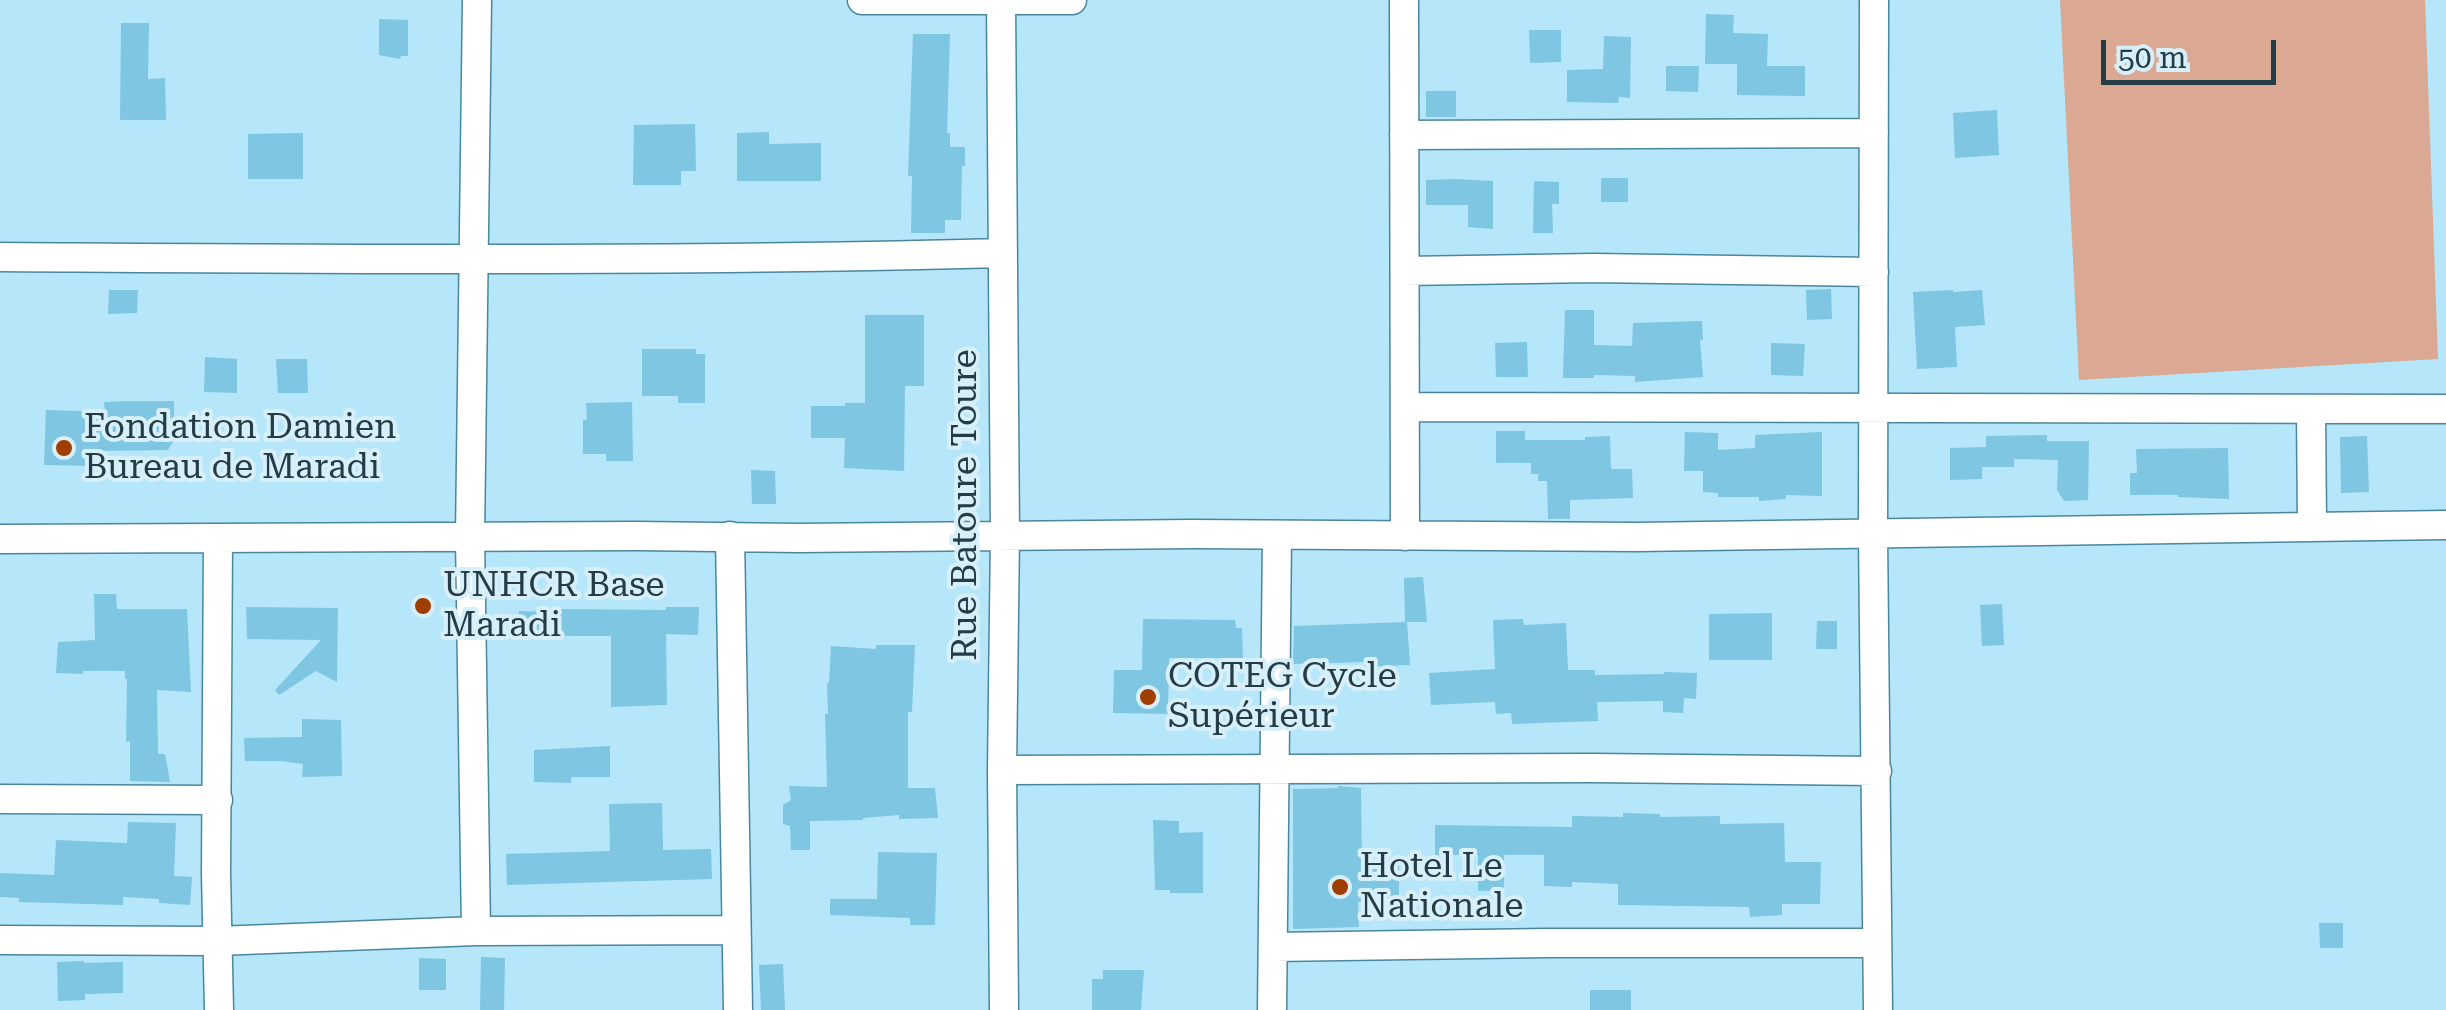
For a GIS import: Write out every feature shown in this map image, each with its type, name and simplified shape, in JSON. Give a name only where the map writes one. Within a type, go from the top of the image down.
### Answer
[{"type":"street","points":[[476,931],[470,538],[477,0]]},
{"type":"street","points":[[862,0],[1072,0]]},
{"type":"street","points":[[1404,0],[1405,536]]},
{"type":"street","points":[[1874,0],[1873,534],[1878,1010]]},
{"type":"street","name":"Rue Batoure Toure","points":[[1002,1],[1004,1010]]},
{"type":"street","points":[[1404,135],[1874,133]]},
{"type":"street","points":[[0,256],[474,260],[1003,254]]},
{"type":"street","points":[[1405,271],[1594,268],[1874,272]]},
{"type":"street","points":[[1405,407],[2446,410]]},
{"type":"street","points":[[2311,409],[2312,526]]},
{"type":"street","points":[[0,539],[1637,537],[2446,525]]},
{"type":"street","points":[[1272,1010],[1277,535]]},
{"type":"street","points":[[730,536],[738,1010]]},
{"type":"street","points":[[218,538],[219,1010]]},
{"type":"street","points":[[1002,770],[1877,771]]},
{"type":"street","points":[[0,799],[218,800]]},
{"type":"street","points":[[0,940],[217,941],[476,931],[736,930]]},
{"type":"street","points":[[1272,947],[1548,942],[1876,943]]},
{"type":"shaded area","points":[[2060,0],[2425,0],[2438,359],[2079,380]]},
{"type":"building","points":[[1706,14],[1734,15],[1733,33],[1768,34],[1767,66],[1805,66],[1805,96],[1737,95],[1737,64],[1705,64]]},
{"type":"building","points":[[379,19],[408,20],[408,56],[400,59],[379,55]]},
{"type":"building","points":[[121,23],[149,23],[148,79],[165,78],[166,120],[120,120]]},
{"type":"building","points":[[1529,30],[1561,30],[1561,62],[1530,63]]},
{"type":"building","points":[[913,34],[950,34],[947,133],[950,147],[965,147],[965,166],[961,220],[945,220],[945,233],[911,233],[912,176],[908,176]]},
{"type":"building","points":[[1604,36],[1631,37],[1630,98],[1619,97],[1618,103],[1567,102],[1567,70],[1603,69]]},
{"type":"building","points":[[1666,66],[1699,66],[1698,92],[1666,91]]},
{"type":"building","points":[[1426,91],[1456,91],[1456,117],[1426,117]]},
{"type":"building","points":[[1997,110],[1999,155],[1955,158],[1953,113]]},
{"type":"building","points":[[695,124],[696,171],[681,171],[681,185],[633,185],[634,125]]},
{"type":"building","points":[[769,132],[769,144],[821,143],[821,181],[737,181],[737,133]]},
{"type":"building","points":[[303,133],[303,179],[248,179],[248,134]]},
{"type":"building","points":[[1601,178],[1628,178],[1628,202],[1601,202]]},
{"type":"building","points":[[1426,180],[1493,181],[1493,229],[1468,227],[1468,205],[1426,205]]},
{"type":"building","points":[[1534,181],[1559,182],[1559,204],[1552,204],[1553,233],[1533,233]]},
{"type":"building","points":[[1831,289],[1832,319],[1807,320],[1806,290]]},
{"type":"building","points":[[109,290],[138,290],[137,313],[108,314]]},
{"type":"building","points":[[1982,290],[1985,325],[1955,327],[1957,367],[1917,369],[1913,292]]},
{"type":"building","points":[[1565,310],[1594,310],[1594,345],[1632,346],[1633,323],[1702,321],[1703,377],[1635,382],[1635,376],[1563,378]]},
{"type":"building","points":[[865,315],[924,315],[924,386],[905,386],[904,471],[844,468],[845,438],[811,438],[811,406],[865,403]]},
{"type":"building","points":[[1527,342],[1528,377],[1496,377],[1495,343]]},
{"type":"building","points":[[1771,343],[1805,344],[1803,376],[1771,375]]},
{"type":"building","points":[[642,349],[696,349],[696,354],[705,354],[705,403],[678,403],[678,396],[642,396]]},
{"type":"building","points":[[205,357],[237,359],[237,393],[204,392]]},
{"type":"building","points":[[276,359],[307,359],[308,393],[278,393]]},
{"type":"building","points":[[174,401],[174,440],[168,450],[95,451],[95,466],[44,465],[46,410],[105,412],[104,402]]},
{"type":"building","points":[[632,402],[633,461],[606,461],[606,454],[583,454],[586,403]]},
{"type":"building","points":[[1496,431],[1525,431],[1525,440],[1610,436],[1611,469],[1632,469],[1633,498],[1570,500],[1570,519],[1548,519],[1547,481],[1538,481],[1538,474],[1531,474],[1531,463],[1496,463]]},
{"type":"building","points":[[1685,432],[1718,433],[1718,450],[1755,448],[1755,435],[1822,432],[1822,496],[1786,495],[1786,499],[1759,501],[1759,497],[1718,497],[1718,493],[1703,492],[1703,471],[1684,471]]},
{"type":"building","points":[[2047,435],[2047,441],[2089,441],[2088,500],[2064,501],[2057,490],[2058,460],[2014,459],[2014,467],[1982,467],[1982,479],[1950,480],[1950,448],[1986,447],[1986,436]]},
{"type":"building","points":[[2367,436],[2369,492],[2341,493],[2340,437]]},
{"type":"building","points":[[2228,448],[2229,499],[2130,495],[2130,473],[2137,473],[2136,449]]},
{"type":"building","points":[[751,470],[775,471],[776,504],[752,504]]},
{"type":"building","points":[[1423,577],[1427,622],[1405,622],[1404,578]]},
{"type":"building","points":[[94,594],[116,594],[117,609],[187,609],[191,692],[157,690],[158,754],[165,754],[170,782],[130,781],[125,671],[56,673],[58,642],[95,640]]},
{"type":"building","points":[[2002,604],[2004,645],[1982,646],[1980,605]]},
{"type":"building","points":[[246,607],[338,608],[337,682],[316,671],[279,695],[275,690],[321,640],[247,639]]},
{"type":"building","points":[[699,607],[698,635],[666,634],[667,705],[611,707],[611,636],[518,636],[519,611]]},
{"type":"building","points":[[1772,613],[1772,660],[1709,660],[1709,614]]},
{"type":"building","points":[[1143,619],[1235,620],[1236,628],[1242,628],[1243,658],[1169,658],[1168,714],[1113,713],[1114,670],[1142,670]]},
{"type":"building","points":[[1523,619],[1524,625],[1566,623],[1568,670],[1595,670],[1595,675],[1697,673],[1696,699],[1684,698],[1683,713],[1663,712],[1663,701],[1597,702],[1598,721],[1512,724],[1511,713],[1496,714],[1495,702],[1431,705],[1429,673],[1495,669],[1493,620]]},
{"type":"building","points":[[1817,621],[1837,621],[1837,649],[1816,649]]},
{"type":"building","points":[[1407,622],[1410,665],[1293,664],[1294,626]]},
{"type":"building","points":[[876,645],[915,645],[912,712],[908,712],[908,788],[935,788],[938,818],[899,819],[899,815],[810,821],[810,850],[791,850],[790,826],[783,824],[783,805],[791,800],[789,786],[827,787],[825,714],[831,646],[876,649]]},
{"type":"building","points":[[302,719],[341,720],[342,776],[302,777],[303,764],[245,761],[244,738],[302,737]]},
{"type":"building","points":[[610,746],[610,777],[571,777],[571,783],[534,782],[534,750]]},
{"type":"building","points":[[1361,788],[1362,866],[1399,865],[1399,901],[1358,902],[1359,927],[1293,929],[1293,789]]},
{"type":"building","points":[[662,803],[663,850],[711,849],[712,879],[507,885],[506,854],[610,851],[609,804]]},
{"type":"building","points":[[1623,813],[1720,816],[1720,824],[1784,823],[1785,862],[1821,862],[1820,904],[1782,904],[1782,915],[1750,917],[1749,907],[1618,905],[1618,884],[1572,882],[1572,887],[1544,886],[1544,855],[1504,855],[1504,890],[1478,891],[1478,855],[1435,855],[1435,825],[1572,827],[1572,816],[1623,817]]},
{"type":"building","points":[[1153,820],[1179,821],[1179,833],[1203,832],[1203,893],[1155,890]]},
{"type":"building","points":[[128,822],[176,823],[174,876],[192,877],[190,905],[123,897],[123,905],[19,902],[19,898],[0,897],[0,873],[54,875],[56,840],[127,843]]},
{"type":"building","points":[[878,852],[937,853],[935,925],[910,925],[910,918],[830,915],[830,899],[877,899]]},
{"type":"building","points":[[2319,923],[2343,923],[2343,948],[2320,948]]},
{"type":"building","points":[[481,957],[505,958],[504,1010],[480,1010]]},
{"type":"building","points":[[419,958],[446,959],[446,990],[419,990]]},
{"type":"building","points":[[57,962],[123,962],[123,993],[85,994],[85,1000],[58,1001]]},
{"type":"building","points":[[783,964],[785,1010],[761,1010],[759,965]]},
{"type":"building","points":[[1103,970],[1144,970],[1141,1010],[1092,1010],[1092,979],[1103,979]]},
{"type":"building","points":[[1590,990],[1631,990],[1631,1010],[1590,1010]]},
{"type":"place","name":"Fondation Damien Bureau de Maradi","points":[[64,448]]},
{"type":"place","name":"UNHCR Base Maradi","points":[[423,606]]},
{"type":"place","name":"COTEG Cycle Supérieur","points":[[1148,697]]},
{"type":"place","name":"Hotel Le Nationale","points":[[1340,887]]}]
